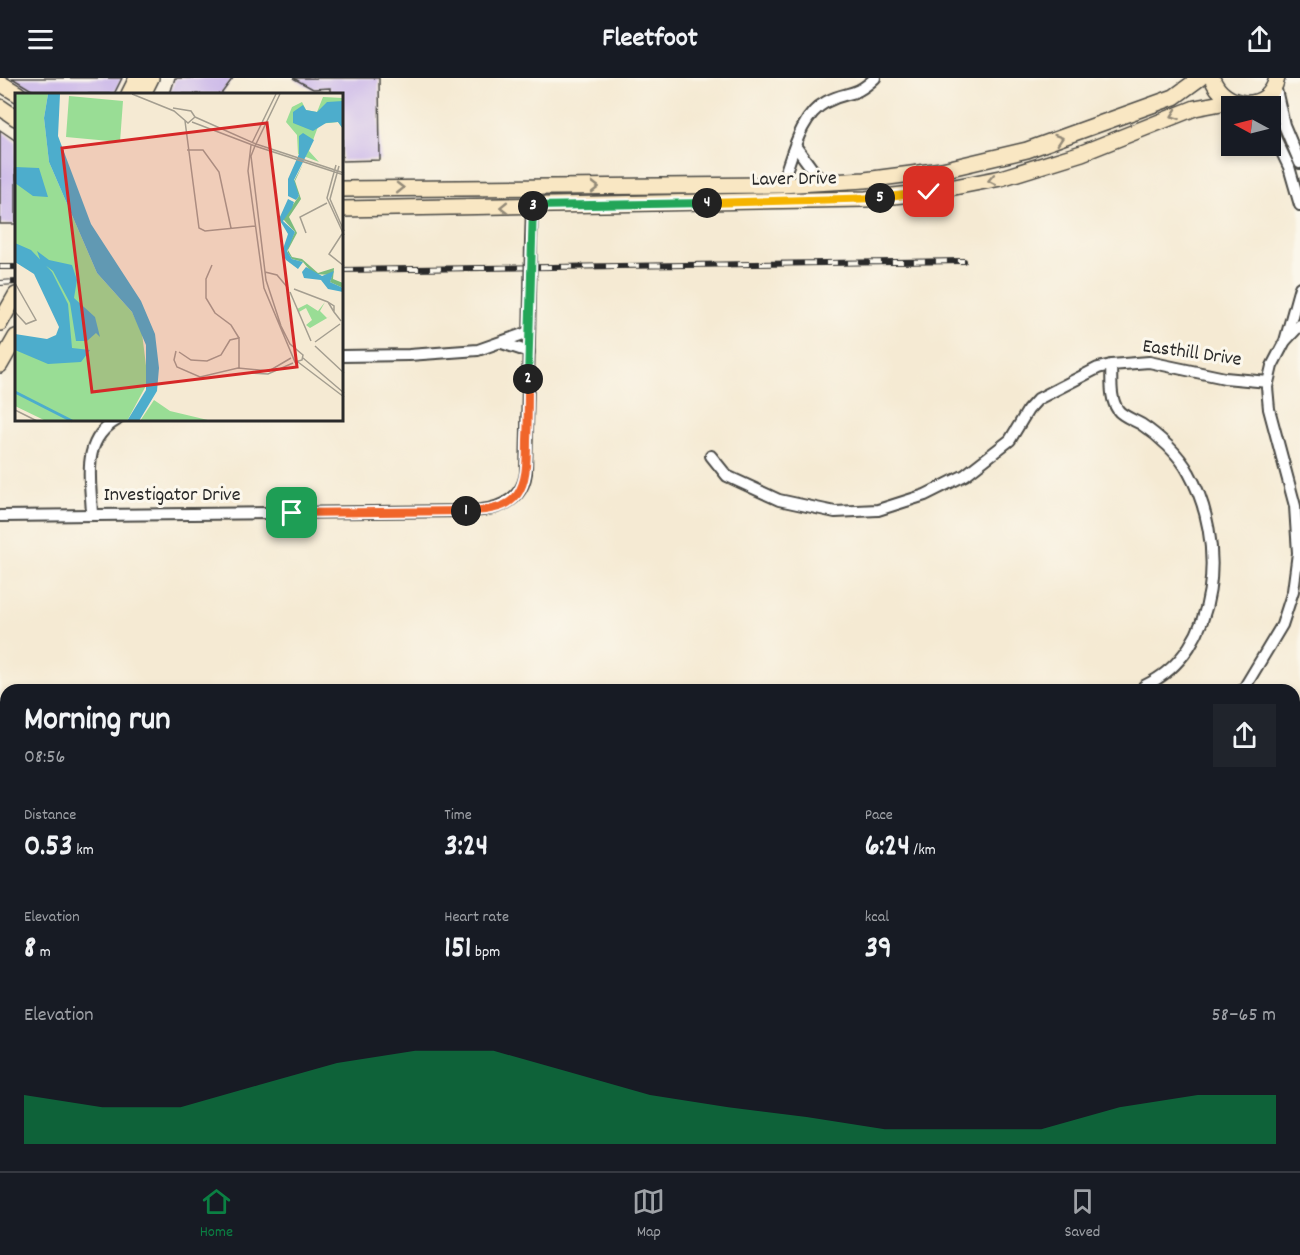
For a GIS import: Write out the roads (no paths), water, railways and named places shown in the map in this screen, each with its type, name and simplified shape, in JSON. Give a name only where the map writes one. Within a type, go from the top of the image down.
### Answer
[{"type":"street","points":[[130,93],[137,78]]},
{"type":"street","points":[[144,93],[151,78]]},
{"type":"street","points":[[781,185],[804,121],[826,102],[860,92],[875,78]]},
{"type":"street","name":"Laver Drive","points":[[344,189],[823,184],[942,170],[1026,150],[1174,97],[1200,78]]},
{"type":"street","points":[[1212,78],[1223,96]]},
{"type":"street","points":[[1266,96],[1276,82]]},
{"type":"street","points":[[1276,82],[1284,125],[1300,163]]},
{"type":"street","points":[[0,83],[16,93]]},
{"type":"street","name":"Laver Drive","points":[[344,209],[866,200],[929,192],[1011,175],[1082,153],[1195,108],[1221,104]]},
{"type":"street","points":[[0,107],[15,117]]},
{"type":"street","points":[[796,147],[823,184]]},
{"type":"street","points":[[1281,150],[1289,167],[1300,205]]},
{"type":"street","name":"Investigator Drive","points":[[0,516],[470,511],[500,507],[519,493],[525,481],[532,206]]},
{"type":"street","points":[[1247,684],[1282,626],[1293,591],[1298,553],[1295,506],[1269,409],[1268,382],[1272,366],[1285,341],[1300,287]]},
{"type":"street","points":[[3,317],[15,297]]},
{"type":"street","points":[[1285,341],[1300,325]]},
{"type":"street","points":[[344,356],[478,350],[529,332]]},
{"type":"street","points":[[0,365],[15,339]]},
{"type":"street","points":[[501,343],[529,352]]},
{"type":"street","name":"Easthill Drive","points":[[711,456],[728,476],[779,500],[835,512],[878,510],[925,495],[965,475],[1010,440],[1028,410],[1038,399],[1098,368],[1149,362],[1225,378],[1268,382]]},
{"type":"street","points":[[1111,365],[1114,401],[1118,411],[1158,438],[1188,471],[1200,495],[1213,544],[1207,604],[1198,629],[1186,654],[1168,671],[1147,684]]},
{"type":"street","points":[[93,515],[92,446],[101,431],[114,422]]},
{"type":"railway","points":[[344,270],[964,261]]},
{"type":"railway","points":[[0,267],[15,267]]},
{"type":"railway","points":[[0,283],[15,282]]}]
